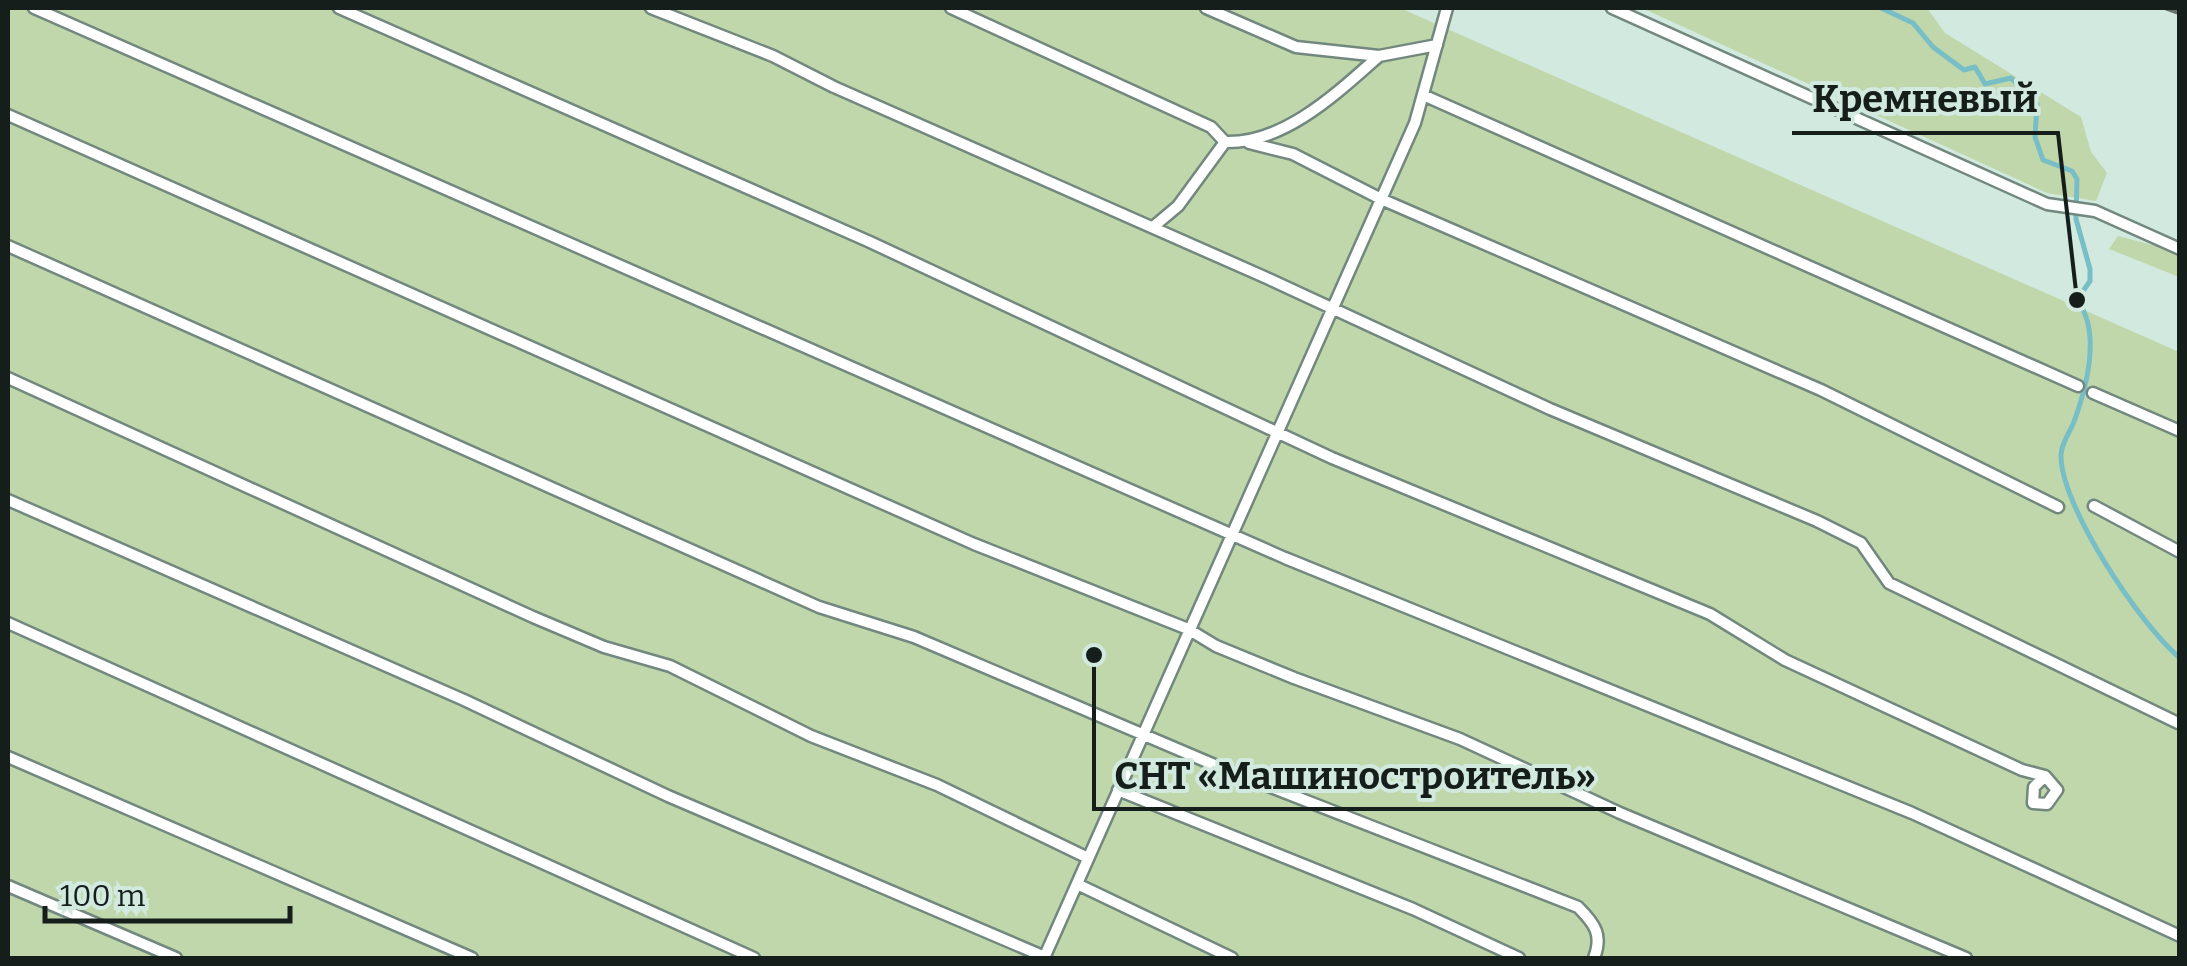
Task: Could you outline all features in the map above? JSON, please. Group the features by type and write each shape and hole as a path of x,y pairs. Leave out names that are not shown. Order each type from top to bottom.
{"lane":[{"path":"34,8 1230,532 1912,813 2180,936"},
{"path":"339,8 870,242 1276,432 1710,614 1785,660 2022,770 2045,776"},
{"path":"651,8 773,56 1550,409 1816,521 1861,543 1888,583 2178,723"},
{"path":"952,8 1211,127 1225,142 1250,143 1293,154 1381,199 1821,390 2058,507"},
{"path":"1206,8 1296,48 1379,56 1437,45"},
{"path":"8,500 464,700 668,796 1044,958 1381,199 1423,95 1447,8"},
{"path":"1612,8 2047,204 2096,211 2180,249"},
{"path":"1250,143 1323,102 1379,56"},
{"path":"1423,95 2078,386"},
{"path":"8,115 974,544 1188,630 1278,672 1460,739 1636,820 1966,958"},
{"path":"1152,226 1178,206 1225,142"},
{"path":"8,246 784,593 914,637 1143,734 1578,907 1595,924 1600,944 1594,958"},
{"path":"8,378 532,617 604,647 670,666 811,736 936,785 1088,858"},
{"path":"2093,393 2180,432"},
{"path":"2094,506 2180,552"},
{"path":"8,623 754,958"},
{"path":"8,757 472,958"},
{"path":"1118,790 1413,910 1519,958"},
{"path":"1077,884 1232,958"},
{"path":"8,886 176,958"}],"green space":[{"path":"8,8 1400,8 2179,352 2179,958 8,958"},
{"path":"1642,8 1927,8 1945,33 2081,117 2091,152 2107,173 2096,201 2047,193"},
{"path":"2118,236 2179,252 2179,277 2109,249"}],"waterway":[{"path":"1881,8 1913,23 1933,47 1964,70 1975,67 1985,84 2011,78 2037,104 2035,137 2043,160 2072,171 2077,179 2076,219 2090,269 2090,281 2077,300 2088,327 2090,358 2080,405 2061,450 2064,477 2105,563 2144,619 2180,658"}],"railway":[{"path":"2166,8 2180,13"}],"place":[{"name":"Кремневый","path":"2077,300"},
{"name":"СНТ «Машиностроитель»","path":"1094,655"}]}
